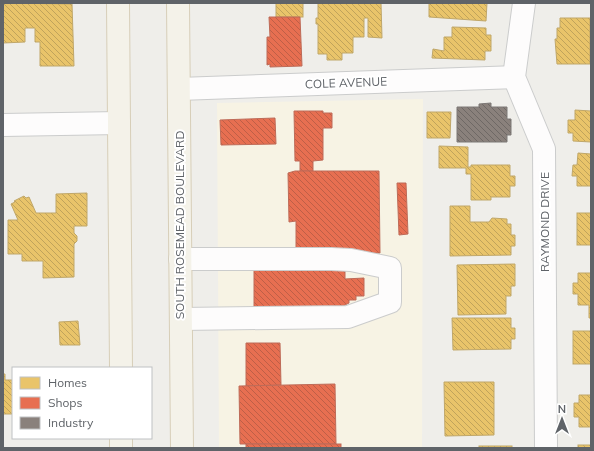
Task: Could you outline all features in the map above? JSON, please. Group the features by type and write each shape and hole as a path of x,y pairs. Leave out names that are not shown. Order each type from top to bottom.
{"main road":[{"path":"118,3 121,367"},
{"name":"SOUTH ROSEMEAD BOULEVARD","path":"178,3 182,448"}],"street":[{"path":"514,77 524,3"},
{"name":"COLE AVENUE","path":"179,89 514,77"},
{"name":"RAYMOND DRIVE","path":"514,77 544,149 546,448"},
{"path":"3,125 120,123"},
{"path":"180,259 351,260 390,268 390,302 348,317 181,319"}],"shaded area":[{"path":"423,99 422,448 219,448 217,103"}],"building: Homes":[{"path":"3,3 72,4 74,66 40,66 40,42 35,42 35,28 25,28 25,42 3,43"},
{"path":"276,3 303,3 303,17 276,17"},
{"path":"318,3 381,3 382,38 368,37 368,18 364,18 364,37 353,37 353,53 342,53 342,60 327,60 327,54 318,54 318,24 316,24 316,18 318,18"},
{"path":"429,3 487,3 486,21 429,17"},
{"path":"560,18 590,18 590,64 557,64 555,39 557,39 557,28 560,28"},
{"path":"452,27 486,28 486,35 491,35 491,51 485,51 485,60 432,58 433,49 444,51 444,37 452,37"},
{"path":"575,110 591,111 591,142 573,141 573,133 568,133 568,120 575,120"},
{"path":"427,112 451,112 450,138 427,138"},
{"path":"439,146 468,147 468,167 471,167 471,165 510,165 510,176 515,176 515,186 510,186 510,197 491,197 491,200 471,200 471,174 466,174 466,168 439,168"},
{"path":"578,153 591,154 591,186 577,186 577,176 572,176 573,165 577,165"},
{"path":"87,193 87,226 74,226 74,233 77,236 77,241 74,244 74,277 43,278 43,261 22,261 22,254 8,254 8,220 18,220 11,204 15,202 14,201 24,196 26,198 29,197 36,213 56,213 56,194"},
{"path":"450,206 470,206 470,222 489,222 492,218 507,219 507,224 511,224 511,235 515,235 515,246 511,246 511,255 450,256"},
{"path":"577,213 591,213 591,245 577,245"},
{"path":"515,264 515,286 511,286 511,296 506,296 506,314 458,315 457,265"},
{"path":"578,273 591,273 591,318 589,318 589,305 578,305 578,294 573,294 573,283 578,283"},
{"path":"452,318 511,318 511,328 515,328 515,339 511,339 511,349 453,350"},
{"path":"78,321 80,345 60,345 59,322"},
{"path":"573,331 591,331 591,364 573,364"},
{"path":"3,374 5,374 5,380 12,380 12,414 3,414"},
{"path":"444,382 494,382 494,435 445,436"},
{"path":"579,395 591,395 591,427 579,427 579,417 574,417 574,403 579,403"},
{"path":"578,445 591,445 591,448 578,448"},
{"path":"479,446 512,446 512,448 479,448"}],"building: Shops":[{"path":"269,17 300,17 302,66 270,67 270,64 267,65 267,37 270,37"},
{"path":"294,111 323,111 323,113 332,113 332,128 323,128 323,160 313,161 313,171 300,171 300,161 295,161"},
{"path":"275,118 276,144 221,145 220,120"},
{"path":"295,171 379,171 380,253 296,254 296,221 289,222 288,173"},
{"path":"397,183 406,183 408,234 399,235"},
{"path":"345,266 345,279 364,278 364,296 356,296 356,300 349,300 349,303 327,314 254,315 254,267"},
{"path":"246,343 280,343 281,385 246,386"},
{"path":"335,384 336,444 240,444 239,386"},
{"path":"246,444 341,444 341,448 246,448"}],"building: Industry":[{"path":"491,103 491,107 507,107 507,119 511,119 511,135 507,135 507,142 457,142 457,107 479,107 479,104"}]}
